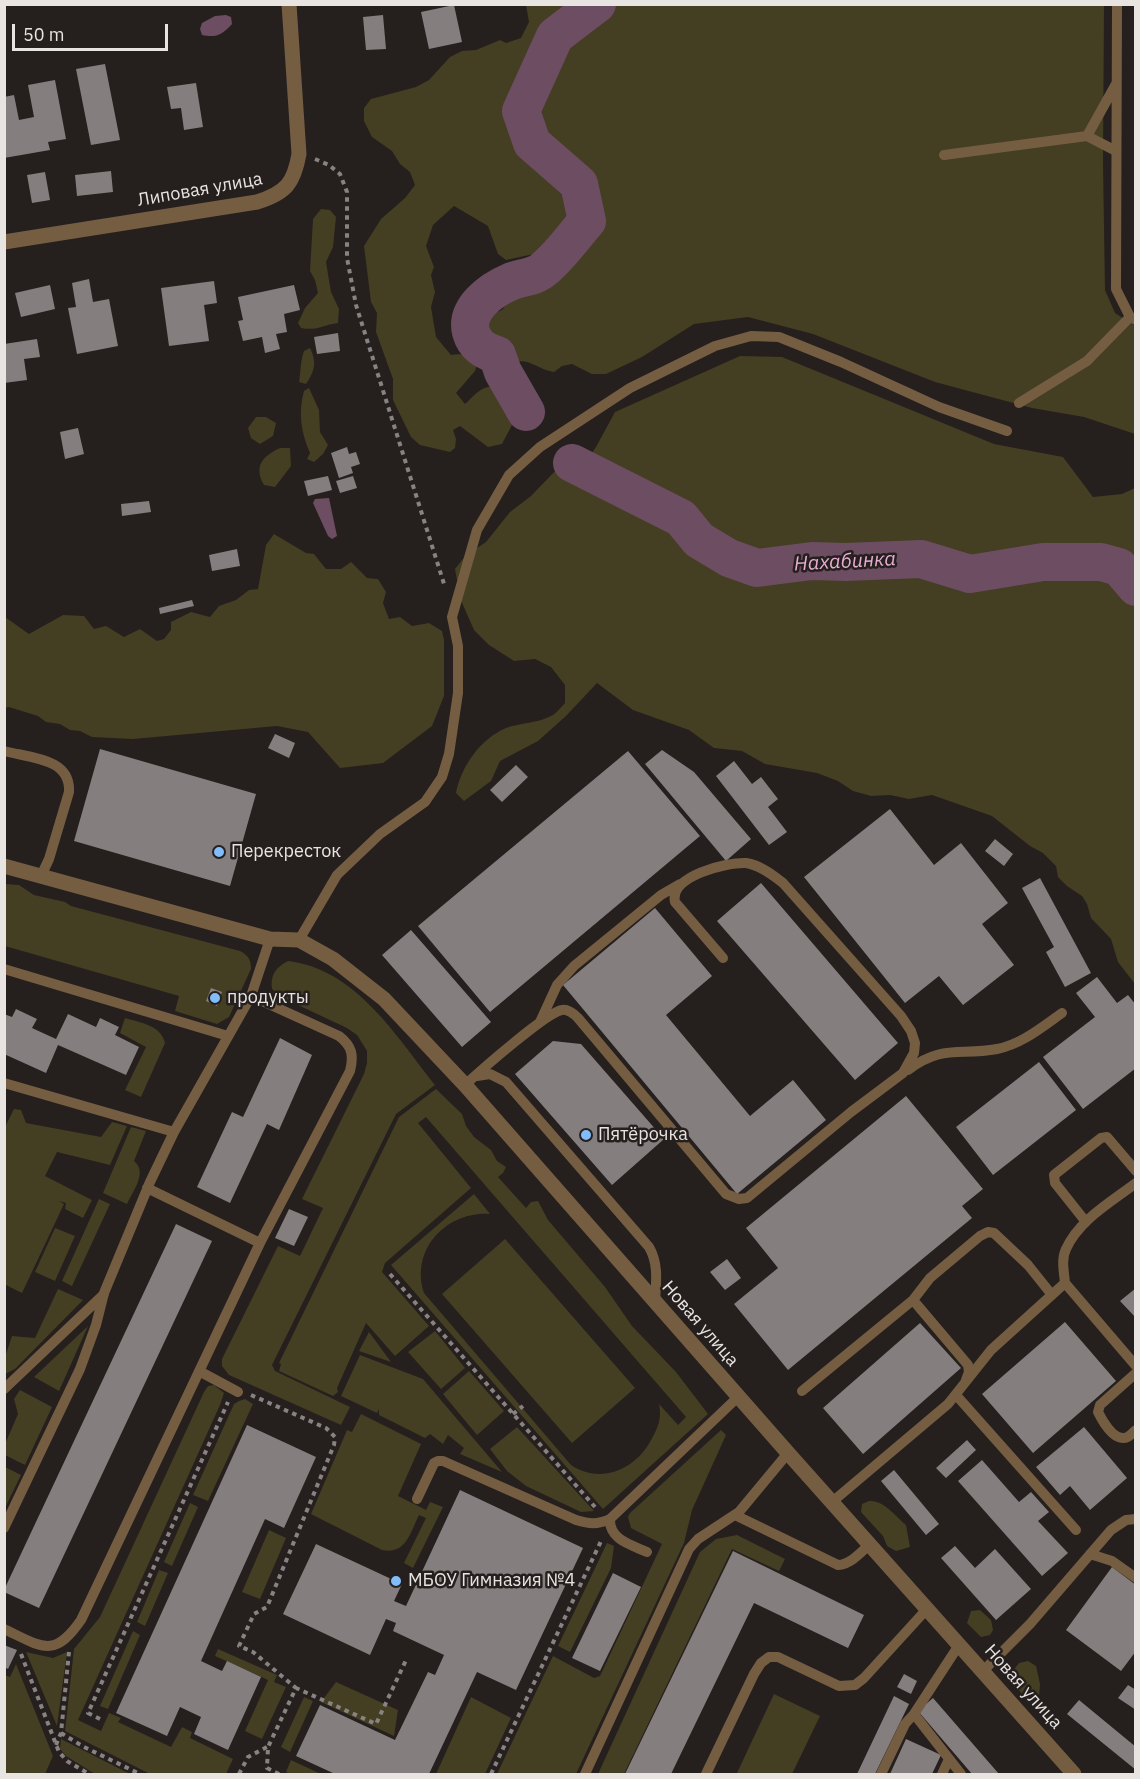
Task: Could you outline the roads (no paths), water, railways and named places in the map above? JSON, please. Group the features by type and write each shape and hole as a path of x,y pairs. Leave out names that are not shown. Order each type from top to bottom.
{"street":[{"name":"Липовая улица","path":"4,242 257,202 280,193 296,172 299,154 289,4"},
{"name":"Новая улица","path":"4,866 270,939 299,940 333,959 384,999 469,1081 655,1302 926,1610 1074,1774"}],"lane":[{"path":"1019,403 1087,361 1133,318 1116,289 1117,4"},
{"path":"1087,136 1116,82"},
{"path":"944,155 1087,136 1116,151"},
{"path":"299,940 336,875 380,834 425,802 442,777 449,754 458,693 458,646 452,617 477,530 508,475 540,447 630,388 715,346 751,336 779,337 841,362 939,407 1007,431"},
{"path":"4,751 57,765 66,775 69,785 50,859 41,876"},
{"path":"540,1023 557,985 574,966 661,895 699,873 736,863 748,863 759,867 783,883 901,1016 911,1031 915,1043 914,1053 903,1073"},
{"path":"680,884 674,897 675,902 723,958"},
{"path":"4,1528 80,1369 96,1325 104,1293 147,1188 174,1132 251,996 270,939"},
{"path":"4,969 228,1036"},
{"path":"9,1631 44,1647 62,1643 72,1634 260,1243 341,1090 353,1060 352,1051 347,1042 339,1036 251,996"},
{"path":"469,1081 540,1023 561,1010 573,1013 726,1194 739,1199 747,1198 851,1112 922,1059 938,1053 989,1050 1018,1043 1062,1013"},
{"path":"469,1081 483,1074 490,1074 506,1082 649,1247 656,1264 655,1302"},
{"path":"4,1083 174,1132"},
{"path":"1086,1222 1055,1183 1054,1175 1101,1138 1107,1137 1136,1171"},
{"path":"1136,1183 1086,1222 1066,1250 1063,1263 1065,1283 1136,1366"},
{"path":"147,1188 260,1243"},
{"path":"802,1391 913,1300 930,1278 980,1236 988,1232 994,1233 1028,1265 1052,1295"},
{"path":"832,1502 880,1463 956,1395 991,1350 1065,1283"},
{"path":"4,1389 104,1293"},
{"path":"913,1300 968,1365 969,1372 965,1383"},
{"path":"199,1371 238,1392"},
{"path":"1136,1373 1100,1405 1098,1412 1114,1435 1121,1439 1136,1430"},
{"path":"956,1395 1076,1530"},
{"path":"417,1499 431,1468 438,1461 443,1461 576,1520 600,1524 610,1519 738,1397"},
{"path":"585,1774 689,1549 698,1539 735,1515 754,1496 788,1453"},
{"path":"735,1515 838,1565 853,1559 870,1544"},
{"path":"610,1519 610,1528 618,1538 647,1552"},
{"path":"983,1671 1030,1624 1119,1523 1136,1519"},
{"path":"1090,1554 1112,1561 1136,1578"},
{"path":"706,1774 754,1674 761,1663 769,1657 778,1657 839,1686 855,1685 926,1610"},
{"path":"881,1774 905,1724 959,1645"},
{"path":"914,1714 961,1774"},
{"path":"942,1774 949,1759"}],"waterway":[{"name":"Нахабинка","path":"526,412 503,372 497,355 478,344 473,337 470,324 481,301 510,282 540,272 556,258 587,221 579,184 532,143 521,111 555,36 597,4"},
{"name":"Нахабинка","path":"572,463 681,518 699,540 729,558 757,568 812,561 921,559 970,574 1043,562 1101,562 1119,567 1136,587"}],"place":[{"name":"Перекресток","path":"219,852"},
{"name":"продукты","path":"215,998"},
{"name":"Пятёрочка","path":"586,1135"},
{"name":"МБОУ Гимназия №4","path":"396,1581"}]}
